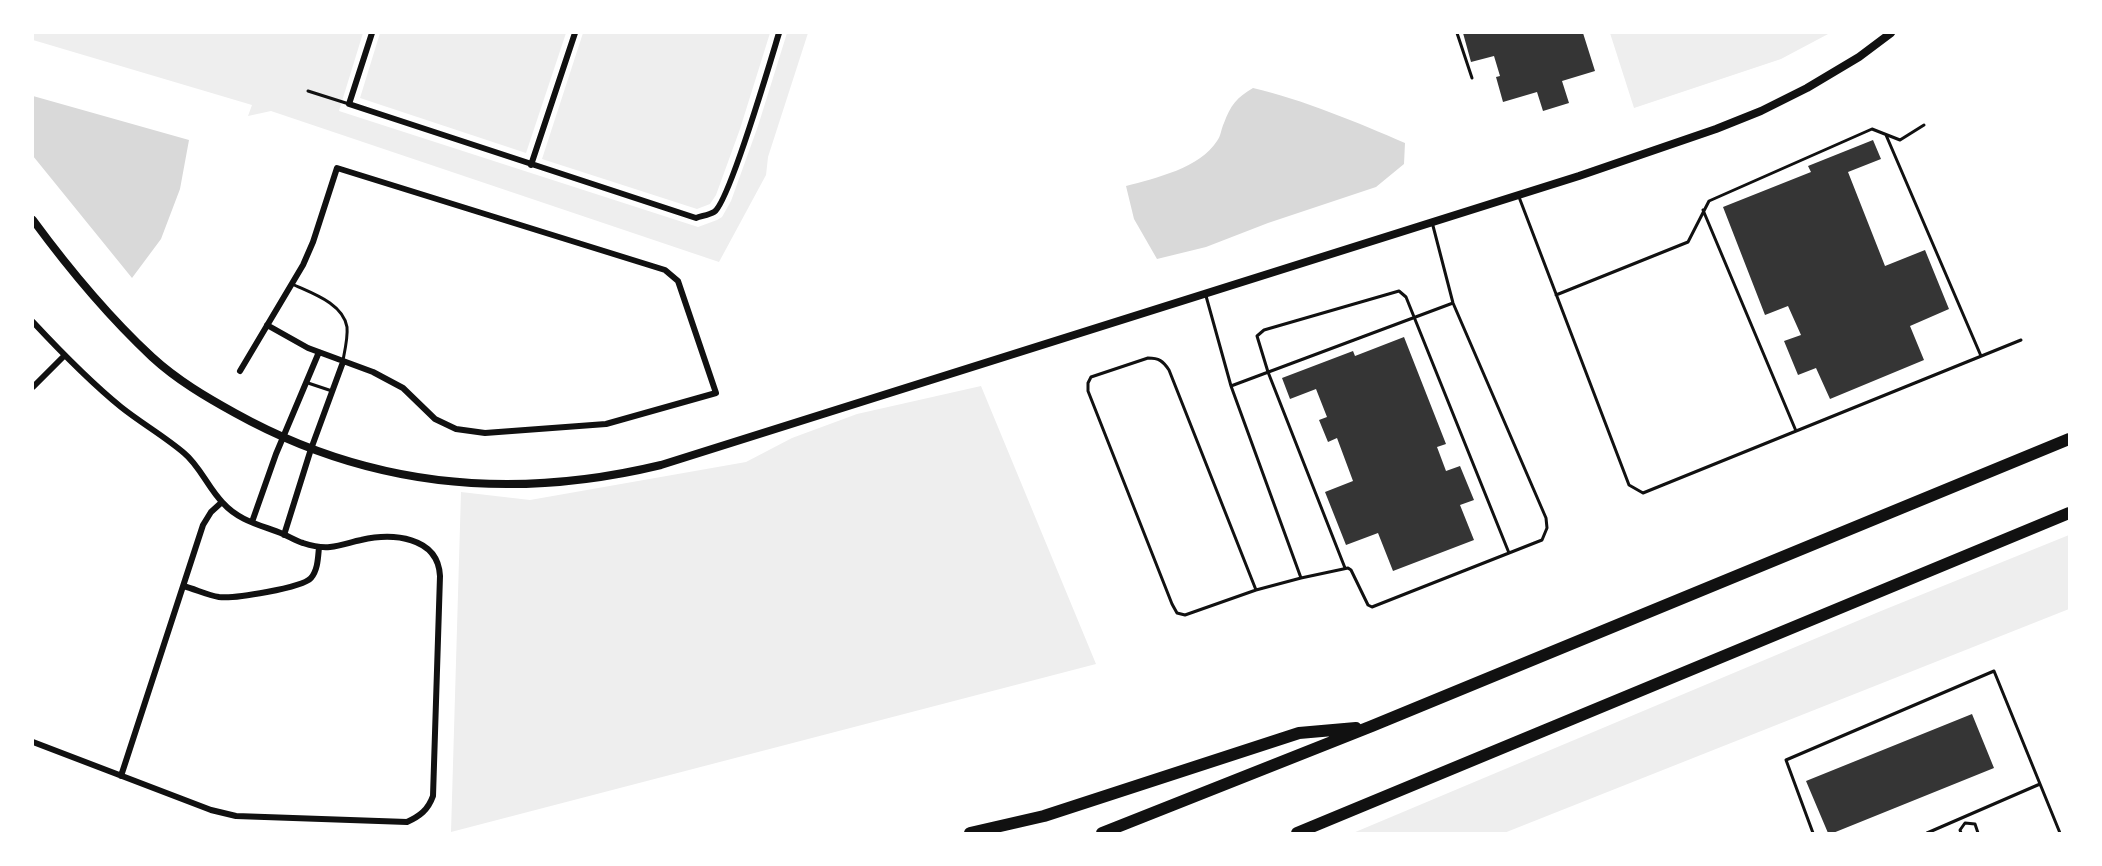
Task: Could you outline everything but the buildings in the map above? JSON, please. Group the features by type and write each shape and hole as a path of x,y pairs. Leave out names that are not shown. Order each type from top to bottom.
{"highway":[{"path":"1102,833 1372,726 2069,439"},
{"path":"1297,833 2069,513"},
{"path":"970,833 1044,816 1299,733 1372,726"},
{"path":"1308,833 1374,801"}],"street":[{"path":"372,33 349,104 696,218 715,212 723,199 748,131 779,33"},
{"path":"531,165 575,33"},
{"path":"33,220 71,272 153,358 199,393 311,450 400,474 446,481 522,485 599,478 661,465 1518,195 1705,133 1761,111 1836,72 1891,33"},
{"path":"240,371 292,284 313,242 337,168 665,270 678,281 716,393 606,424 485,434 456,429 435,419 403,388 373,372 319,352 267,326"},
{"path":"33,322 64,357 122,408 185,453 222,502 235,514 304,544 319,547 332,547 363,539 406,539 422,543 436,557 440,576 434,789 425,811 407,822 247,818 211,810 33,742"},
{"path":"252,522 283,437 319,352"},
{"path":"33,387 64,357"},
{"path":"284,535 311,450 343,362"},
{"path":"121,776 203,525 211,512 222,502"},
{"path":"183,586 218,597 231,598 300,585 312,577 316,568 319,547"}],"lane":[{"path":"1457,33 1472,78"},
{"path":"308,91 349,104"},
{"path":"1556,296 1688,242 1709,201 1872,129 1900,140 1924,125"},
{"path":"1885,133 1981,356"},
{"path":"1518,195 1629,485 1643,493 2021,340"},
{"path":"1703,210 1796,431"},
{"path":"1256,590 1163,361 1148,358 1091,377 1088,383 1088,391 1172,604 1178,613 1185,615 1256,590 1345,568 1351,570 1368,605 1372,607 1542,540 1547,528 1546,518 1453,303 1432,222"},
{"path":"292,284 334,306 344,318 347,329 343,362"},
{"path":"1345,568 1257,341 1260,332 1264,330 1400,291 1405,294 1509,553"},
{"path":"1206,294 1231,386 1300,578"},
{"path":"1231,386 1453,303"},
{"path":"306,382 332,391"},
{"path":"1813,833 1786,760 1994,671 2060,833"},
{"path":"1927,833 2040,784"},
{"path":"1963,818 1965,823"},
{"path":"1961,833 1960,830 1965,823"},
{"path":"1965,823 1975,824 1978,833"}],"shaded area":[{"path":"33,33 363,33 339,111 698,227 722,217 731,201 758,126 787,33 808,33 768,157 766,175 719,262 271,111 248,116 252,105 33,40"},
{"path":"380,33 566,33 526,153 360,98"},
{"path":"583,33 770,33 740,129 716,195 710,204 697,209 542,159"},
{"path":"1610,33 1830,33 1781,59 1634,108"},
{"path":"1253,88 1310,105 1405,143 1404,164 1376,187 1268,223 1206,247 1157,259 1134,219 1126,186 1176,171 1200,158 1218,139 1226,117 1235,102"},
{"path":"33,96 189,140 180,189 161,239 132,278 33,156"},
{"path":"981,386 1096,664 451,832 461,492 530,500 746,462 792,438 857,414"},
{"path":"2069,535 2069,609 1504,833 1353,833 1881,611"}]}
